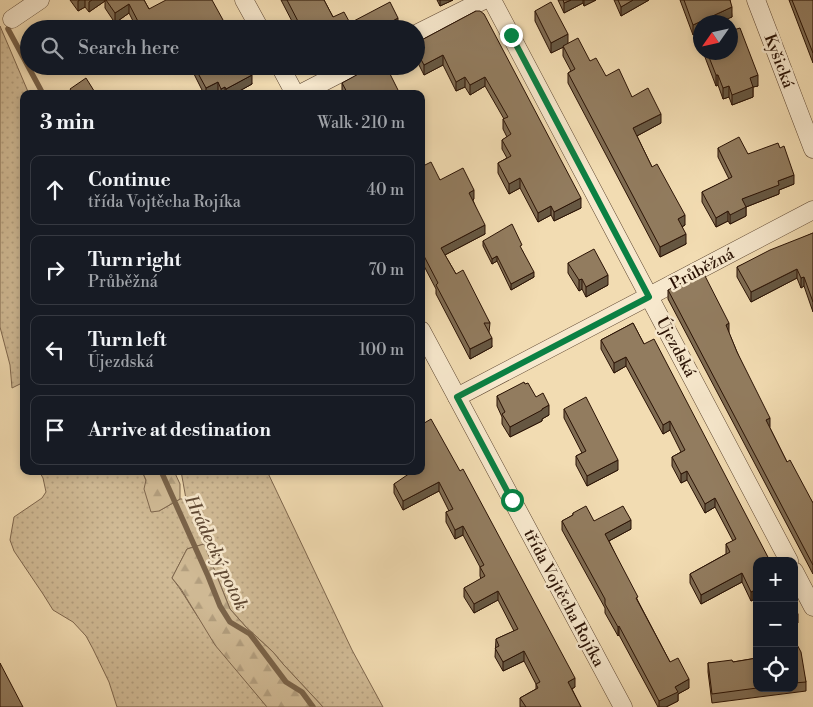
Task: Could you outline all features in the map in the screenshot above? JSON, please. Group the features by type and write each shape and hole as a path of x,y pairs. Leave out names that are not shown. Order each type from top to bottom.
{"street":[{"path":"12,19 40,0"},
{"path":"244,0 255,20"},
{"path":"425,30 484,0"},
{"name":"Újezdská","path":"492,0 787,557"},
{"name":"Kyšická","path":"756,0 813,150"},
{"path":"285,75 293,90"},
{"path":"308,90 337,75"},
{"name":"Průběžná","path":"457,397 813,210"},
{"name":"třída Vojtěcha Rojíka","path":"425,337 622,707"},
{"path":"798,579 813,607"}],"green space":[{"path":"0,26 27,90 20,90 20,384 12,388 10,365 0,327"},
{"path":"41,475 144,475 159,511 180,499 186,499 182,475 269,475 352,650 383,707 323,707 273,652 230,609 204,544 187,549 172,578 213,638 267,707 117,707 109,682 86,636 73,622 53,610 14,551 10,540 14,517 42,498 46,492"},
{"path":"144,475 176,475 180,484 180,499 159,511 151,512 144,489 146,480"},
{"path":"204,544 230,609 273,652 323,707 267,707 215,645 181,589 172,578 187,549"}],"building":[{"path":"106,0 144,0 149,9 166,0 212,0 223,20 137,20 129,4 115,13"},
{"path":"287,0 324,0 333,17 344,12 348,20 297,20"},
{"path":"618,0 633,0 621,7"},
{"path":"684,0 730,0 732,7 715,15 693,15 693,25"},
{"path":"792,0 813,0 813,53"},
{"path":"390,2 398,18 394,20 356,20"},
{"path":"551,2 568,34 551,43 535,11"},
{"path":"476,11 484,14 581,198 554,212 551,206 538,213 520,178 509,184 498,163 511,156 502,140 511,134 503,119 508,117 485,77 470,85 465,77 456,82 443,55 425,64 425,38"},
{"path":"740,28 758,75 750,78 753,87 732,95 729,86 723,88 710,60 738,60 738,29"},
{"path":"578,38 590,61 596,58 606,76 619,69 632,97 648,88 661,114 633,128 652,167 657,164 685,215 678,219 686,234 660,247 568,73 575,69 563,46"},
{"path":"199,75 252,75 226,89 225,87 221,89 218,82 206,88"},
{"path":"357,75 390,75 398,90 346,90 342,83"},
{"path":"86,78 94,90 71,90"},
{"path":"739,137 748,154 778,143 780,148 784,146 794,175 778,181 779,185 742,199 746,207 730,215 728,211 716,218 702,192 732,177 718,148"},
{"path":"431,162 440,180 463,168 474,190 469,193 485,225 441,248 456,274 463,270 490,323 484,323 492,338 470,349 436,285 438,283 425,258 425,165"},
{"path":"512,224 522,245 520,246 534,272 511,284 497,256 492,259 483,241"},
{"path":"813,233 813,302 804,277 801,278 797,269 751,292 737,267 770,250"},
{"path":"594,249 608,275 586,287 582,279 579,280 568,263"},
{"path":"703,272 729,323 726,325 737,352 770,418 766,420 787,462 790,460 813,503 813,565 668,290"},
{"path":"633,323 644,344 654,339 768,557 753,557 753,591 751,592 742,573 701,595 690,574 730,552 726,544 736,539 715,498 705,504 687,471 681,474 672,457 685,450 670,421 663,425 626,357 614,363 601,340"},
{"path":"524,382 525,384 528,383 536,397 543,393 549,405 510,427 502,414 505,412 497,396"},
{"path":"586,397 618,460 587,476 576,456 586,451 564,409"},
{"path":"431,419 460,471 463,469 575,678 568,682 581,707 526,707 520,698 538,688 536,684 540,682 524,651 503,662 495,648 499,646 496,639 518,629 498,591 474,604 464,588 485,576 480,567 484,565 463,526 455,530 446,512 453,509 439,482 403,501 394,484 407,475 425,475 425,423"},
{"path":"586,506 594,521 623,506 631,520 605,534 670,662 678,658 689,679 675,687 678,692 659,701 619,626 605,604 605,599 562,521"},
{"path":"798,646 801,652 806,682 798,683"},
{"path":"753,659 753,689 712,694 708,663 732,660 733,662"},
{"path":"0,663 23,707 0,707"}],"waterway":[{"name":"Hrádecký potok","path":"8,29 20,51"},
{"name":"Hrádecký potok","path":"33,75 41,90"},
{"name":"Hrádecký potok","path":"163,475 220,606 230,622 250,634 286,682 302,692 313,707"}],"route":[{"path":"511,35 649,297 457,397 512,500"}]}
